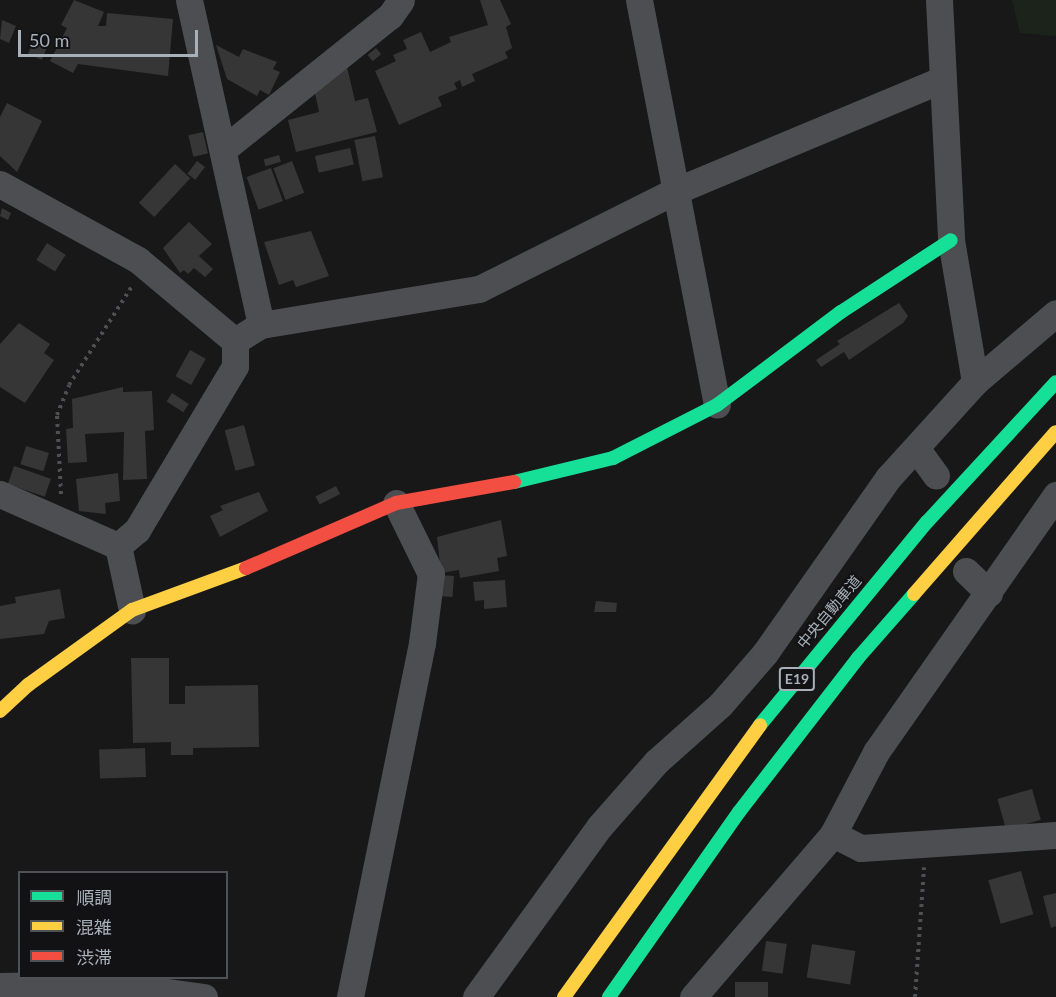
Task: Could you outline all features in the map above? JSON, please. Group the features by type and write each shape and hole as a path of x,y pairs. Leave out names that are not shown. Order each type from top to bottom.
{"main road":[{"path":"0,711 28,685 132,610 257,564 396,503 538,478 613,458 717,405 841,312 951,240"},
{"name":"中央自動車道","path":"564,997 705,795 828,638 927,522 1056,382"},
{"name":"E19","path":"609,997 739,812 858,658 1056,432"}],"street":[{"path":"189,0 225,148 261,325"},
{"path":"225,148 390,16 400,0"},
{"path":"639,0 673,192 717,405"},
{"path":"939,0 941,80 951,240 975,382"},
{"path":"235,341 261,325 479,289 673,192 941,80"},
{"path":"0,184 148,269 235,341"},
{"path":"476,997 600,826 656,762 720,705 765,653 888,478 975,382 1056,313"},
{"path":"118,546 137,530 235,366 235,341"},
{"path":"916,448 936,476"},
{"path":"0,494 64,519 118,546"},
{"path":"693,997 833,834 876,752 1056,495"},
{"path":"350,997 422,643 431,574 396,503"},
{"path":"118,546 132,610"},
{"path":"966,571 989,593"},
{"path":"833,834 861,848 1056,835"},
{"path":"0,986 110,984 204,997"}],"path":[{"path":"64,519 57,415 120,299 148,269"},
{"path":"915,997 925,843"}],"shaded area":[{"path":"1012,0 1056,0 1056,36 1020,33"}],"building":[{"path":"74,0 104,12 98,26 106,26 107,13 173,19 168,76 78,64 73,73 50,61 67,28 61,25"},
{"path":"480,0 500,0 511,24 506,27 512,48 505,52 508,58 472,74 475,81 462,87 460,80 454,83 457,89 438,97 442,106 399,125 375,71 396,61 393,55 407,49 403,40 421,32 430,52 451,42 449,37 488,25"},
{"path":"2,20 16,26 9,43 0,39"},
{"path":"33,42 47,48 42,60 28,54"},
{"path":"216,45 239,57 243,49 277,62 273,69 280,72 269,95 260,90 257,96 227,79"},
{"path":"376,48 381,54 373,61 368,55"},
{"path":"347,67 355,101 368,98 377,132 296,152 288,120 319,112 315,93"},
{"path":"7,103 42,121 17,172 0,156 0,117"},
{"path":"203,132 208,153 193,157 188,135"},
{"path":"375,136 383,177 362,181 354,140"},
{"path":"350,148 354,165 319,173 315,156"},
{"path":"279,155 281,162 266,166 264,159"},
{"path":"197,161 205,167 195,180 187,174"},
{"path":"292,161 304,193 286,200 273,168"},
{"path":"175,164 190,178 154,217 139,203"},
{"path":"271,168 283,201 259,210 247,177"},
{"path":"2,208 11,213 8,220 0,216"},
{"path":"189,222 212,244 199,256 213,269 205,277 194,268 188,274 184,270 180,273 163,248"},
{"path":"311,231 329,276 296,287 293,280 279,285 264,242"},
{"path":"47,243 66,255 55,272 36,260"},
{"path":"899,303 908,316 903,323 849,360 844,352 821,367 816,360 840,344 837,341"},
{"path":"19,323 50,344 44,353 54,360 25,403 0,387 0,344"},
{"path":"190,350 206,359 191,385 175,376"},
{"path":"123,387 123,392 152,391 154,430 145,431 147,479 123,480 124,432 85,434 87,462 68,463 66,429 73,428 72,399"},
{"path":"172,393 189,404 183,412 167,401"},
{"path":"244,425 255,466 236,471 225,430"},
{"path":"26,446 49,453 43,471 20,464"},
{"path":"14,466 51,479 45,497 8,484"},
{"path":"118,473 120,501 105,503 106,514 79,511 76,479"},
{"path":"336,486 340,494 320,504 316,496"},
{"path":"259,492 268,511 220,537 210,516 223,510 220,506"},
{"path":"501,520 507,556 497,558 499,571 460,578 459,570 441,573 437,537"},
{"path":"439,575 454,576 452,597 438,596"},
{"path":"505,580 507,607 484,609 484,600 475,601 473,582"},
{"path":"60,589 65,618 49,621 44,634 0,639 0,606 16,603 15,597"},
{"path":"596,601 617,603 616,612 594,612"},
{"path":"131,658 169,658 169,704 185,704 185,686 258,685 259,747 193,748 193,755 171,755 171,742 133,743"},
{"path":"145,748 146,777 100,779 99,750"},
{"path":"1032,789 1041,820 1006,830 997,799"},
{"path":"1021,871 1033,914 1001,924 988,880"},
{"path":"1056,893 1056,926 1051,928 1043,896"},
{"path":"766,941 787,944 783,974 762,971"},
{"path":"812,944 855,951 850,984 807,978"},
{"path":"735,982 768,982 768,997 735,997"}],"traffic: fast":[{"path":"514,482 613,458 717,405 841,312 951,240"},
{"path":"760,725 927,522 1056,382"},
{"path":"609,997 739,812 858,658 914,594"}],"traffic: slow":[{"path":"914,594 1056,432"},
{"path":"0,711 28,685 132,610 246,568"},
{"path":"564,997 760,725"}],"traffic: jam":[{"path":"246,568 396,503 514,482"}]}
